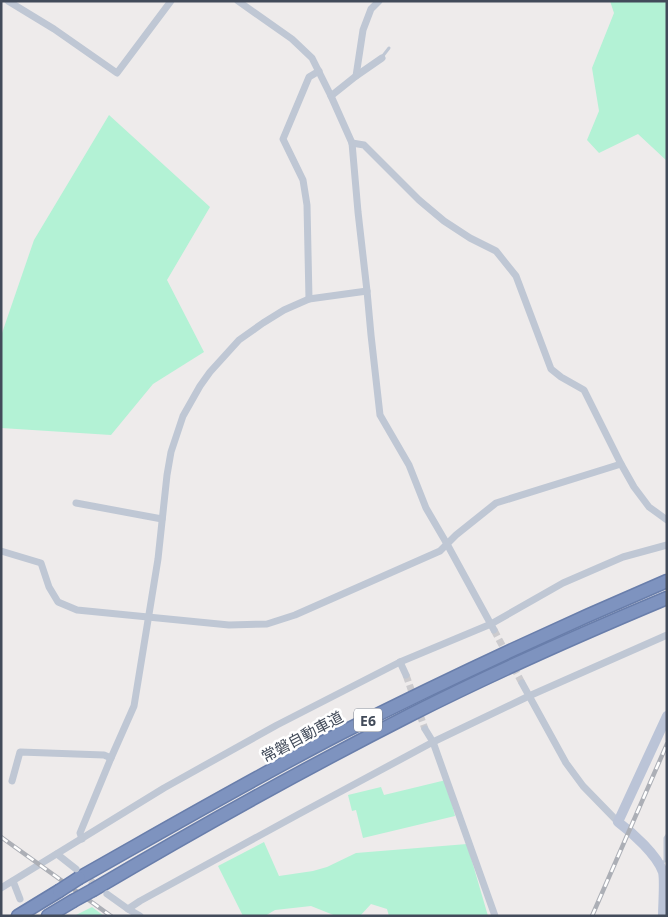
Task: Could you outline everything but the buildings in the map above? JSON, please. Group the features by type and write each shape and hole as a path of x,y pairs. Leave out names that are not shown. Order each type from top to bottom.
{"highway":[{"name":"常磐自動車道","path":"18,916 60,891 77,873 340,734 499,655 667,581"},
{"name":"E6","path":"48,916 173,842 413,714 515,665 667,598"}],"street":[{"path":"8,1 54,29 117,73 171,1"},
{"path":"238,1 292,39 312,58 352,143 370,335 380,415 409,465 426,508 492,627"},
{"path":"356,76 363,30 371,9 379,1"},
{"path":"331,96 382,58"},
{"path":"309,299 307,205 303,180 283,139 309,78 319,71"},
{"path":"352,143 364,146 419,200 444,220 470,238 496,251 516,276 551,369 584,390 634,487 649,507 667,520"},
{"path":"82,839 80,833 134,706 158,559 171,452 183,416 210,372 239,340 284,310 309,299 367,291"},
{"path":"1,551 41,563 49,587 58,602 77,610 230,626 267,624 295,615 440,551 456,535 496,503 621,464"},
{"path":"76,502 162,519"},
{"path":"1,888 164,788 276,725 400,662 492,627 563,583 623,557 667,545"},
{"path":"128,909 432,742 529,696 667,635"},
{"path":"400,662 406,675"},
{"path":"522,683 566,763 583,786 618,822 643,844 663,870 663,916"},
{"path":"618,822 667,716"},
{"path":"425,729 432,742 495,916"},
{"path":"12,781 20,752 104,755 111,758"},
{"path":"57,854 77,873"},
{"path":"13,881 20,899"},
{"path":"107,894 140,916"}],"lane":[{"path":"382,58 389,48"},
{"path":"663,870 665,838 667,835"}],"green space":[{"path":"610,1 667,1 667,161 638,134 599,153 587,140 599,111 592,68 614,13"},
{"path":"109,115 210,207 167,280 204,352 153,384 111,435 1,428 1,336 34,240"},
{"path":"446,780 455,816 363,838 356,810 352,811 348,795 381,787 384,795"},
{"path":"264,842 279,876 327,867 356,853 467,844 488,916 389,916 387,909 371,904 360,916 336,916 311,906 275,910 265,916 243,916 218,866"},
{"path":"92,907 104,916 74,916"}],"tunnel":[{"path":"494,630 522,683"},
{"path":"406,675 425,729"},
{"path":"82,874 101,889"}],"railway":[{"path":"592,916 667,744"},
{"path":"1,837 111,916"}]}
